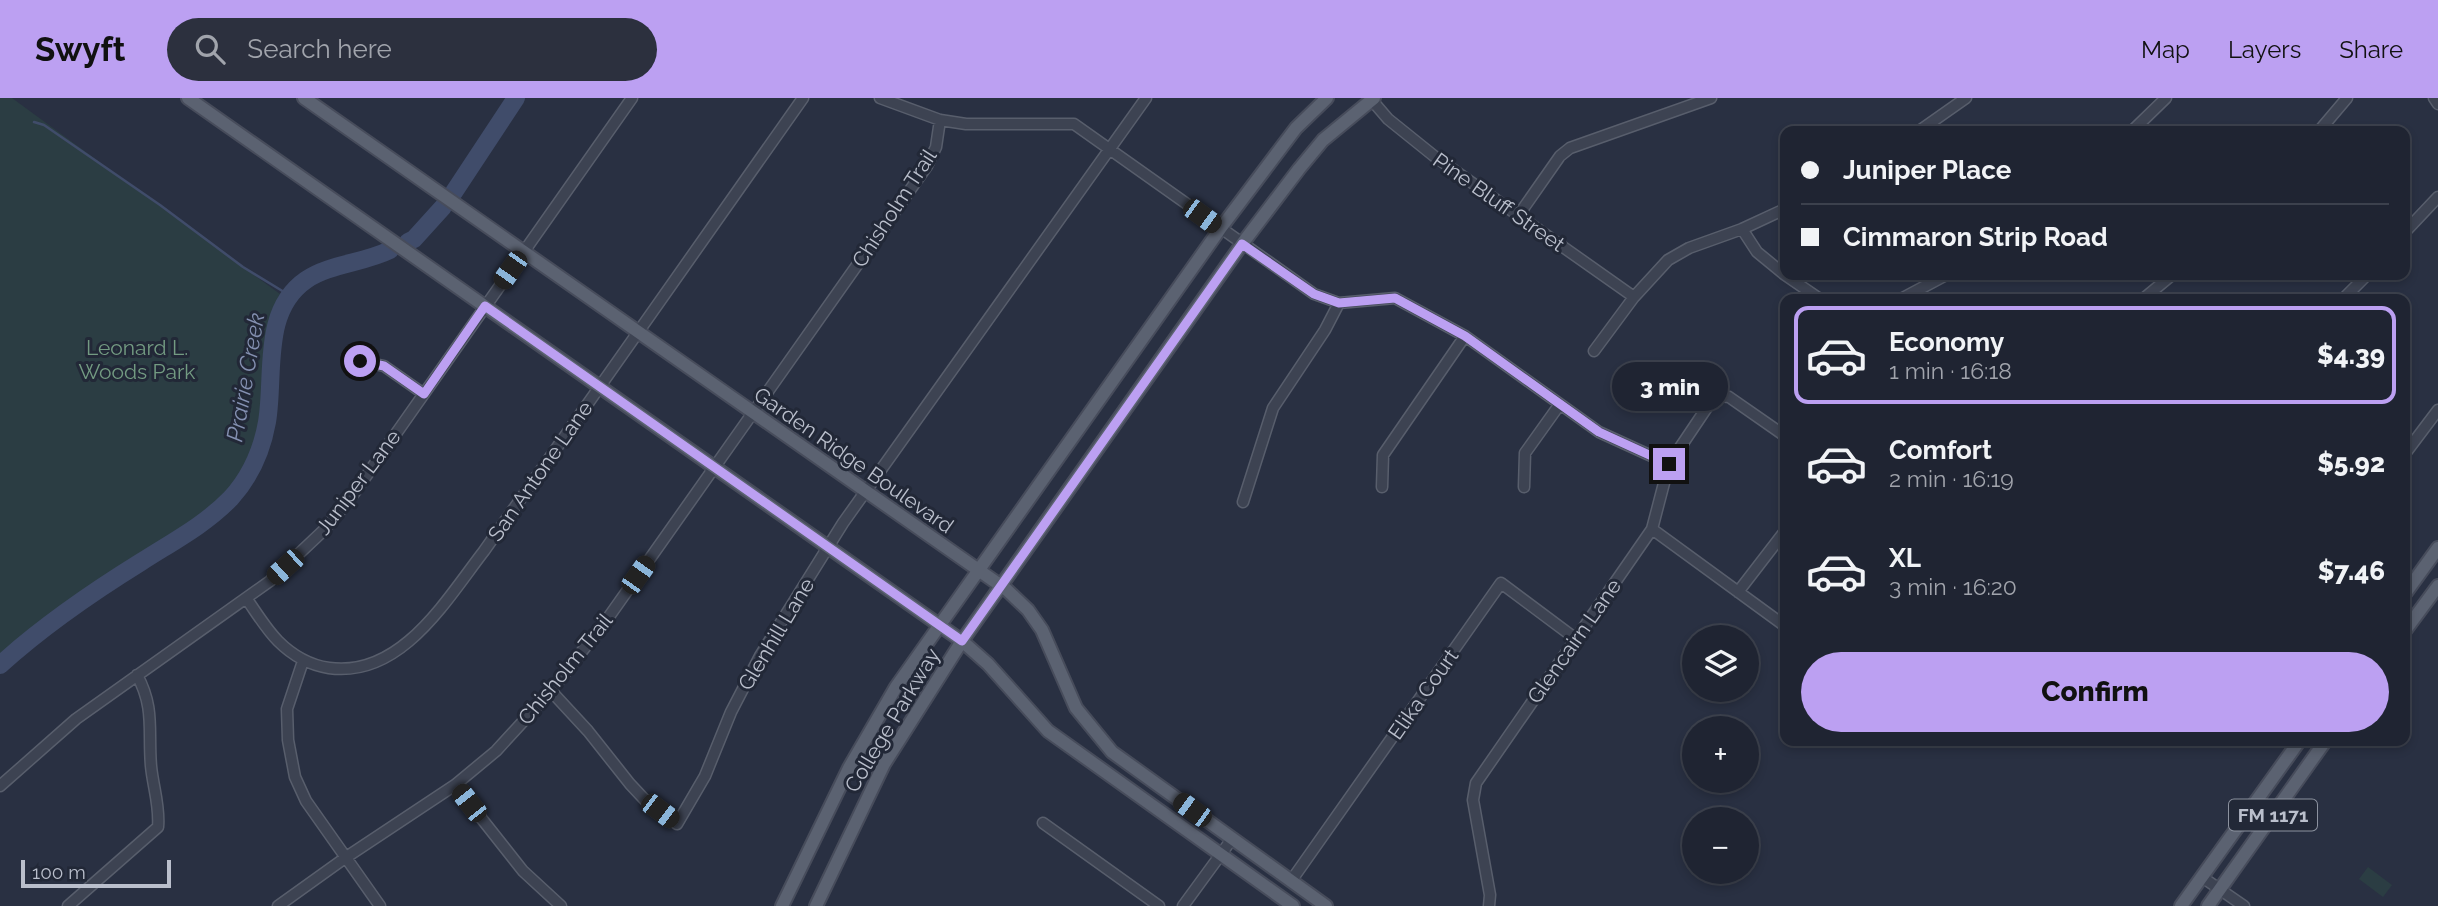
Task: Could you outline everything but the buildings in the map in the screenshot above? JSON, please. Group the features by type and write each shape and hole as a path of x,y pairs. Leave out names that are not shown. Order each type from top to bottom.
{"main road":[{"path":"188,98 962,641 988,664 1048,731 1293,906"},
{"name":"Garden Ridge Boulevard","path":"304,98 1018,599 1042,630 1076,708 1112,752 1325,906"},
{"name":"College Parkway","path":"782,906 869,732 896,687 1220,229 1296,128 1327,98"},
{"name":"College Parkway","path":"817,906 884,764 962,641 1242,244 1323,140 1372,99"},
{"path":"2410,589 2433,564 2438,548"},
{"path":"2410,624 2438,586"},
{"name":"FM 1171","path":"2181,906 2296,746"},
{"name":"FM 1171","path":"2208,906 2322,746"}],"street":[{"name":"Juniper Lane","path":"0,786 76,719 270,581 324,530 350,499 632,98"},
{"name":"San Antone Lane","path":"246,598 278,641 303,661 340,669 361,667 381,661 400,649 444,603 803,98"},
{"path":"880,98 940,120 995,126 1074,124 1314,294 1339,303 1395,298 1465,336 1599,432 1669,464"},
{"name":"Glenhill Lane","path":"551,691 588,731 637,792 677,824 705,776 732,712 760,656 828,547 865,491 1146,98"},
{"path":"1518,216 1560,156 1570,148 1710,98"},
{"path":"1926,126 1966,98"},
{"path":"2137,126 2166,98"},
{"path":"2323,126 2347,98"},
{"path":"2434,98 2438,104"},
{"name":"Pine Bluff Street","path":"1372,99 1401,131 1634,297"},
{"name":"Chisholm Trail","path":"278,906 455,785 495,751 551,691 608,618 927,166 936,147 940,120"},
{"path":"2410,227 2438,197"},
{"path":"1594,351 1634,297 1668,260 1689,248 1742,229 1780,211"},
{"path":"1742,229 1757,252 1780,271"},
{"path":"1792,280 1813,294"},
{"path":"1910,294 1937,280"},
{"path":"2149,294 2166,280"},
{"path":"2348,294 2362,280"},
{"path":"1243,502 1273,408 1325,330 1339,303"},
{"path":"1382,487 1383,455 1465,336"},
{"path":"360,361 384,366 424,394"},
{"name":"Glencairn Lane","path":"1489,906 1490,895 1473,800 1476,783 1652,530 1669,464 1710,403 1720,396 1729,397 1780,433"},
{"path":"1524,487 1525,453 1560,404"},
{"path":"2410,447 2438,410"},
{"path":"1652,530 1780,622"},
{"path":"1738,592 1780,537"},
{"name":"Elika Court","path":"1291,881 1501,583 1576,639"},
{"path":"303,661 287,709 288,740 295,777 306,801 380,906"},
{"path":"68,906 158,827 159,813 151,768 150,709 147,693 138,674"},
{"path":"455,785 523,871 561,906"},
{"path":"1044,823 1159,906"},
{"path":"1183,906 1232,839"},
{"path":"2202,877 2244,906"}],"green space":[{"name":"Leonard L. Woods Park","path":"0,98 12,98 291,302 275,341 272,425 249,483 216,521 89,602 0,674"},
{"path":"2368,867 2392,885 2383,897 2359,879"}],"waterway":[{"name":"Prairie Creek","path":"454,192 516,98"},
{"path":"34,122 44,125 160,205 243,267 289,295"},
{"name":"Prairie Creek","path":"408,242 414,239 443,207"},
{"name":"Prairie Creek","path":"0,665 68,610 199,525 231,498 249,472 262,443 267,422 276,326 292,293 315,275 390,250"}],"route":[{"path":"360,361 384,366 424,394 485,306 962,641 1242,244 1292,281 1314,294 1339,303 1395,298 1465,336 1599,432 1669,464"}]}
